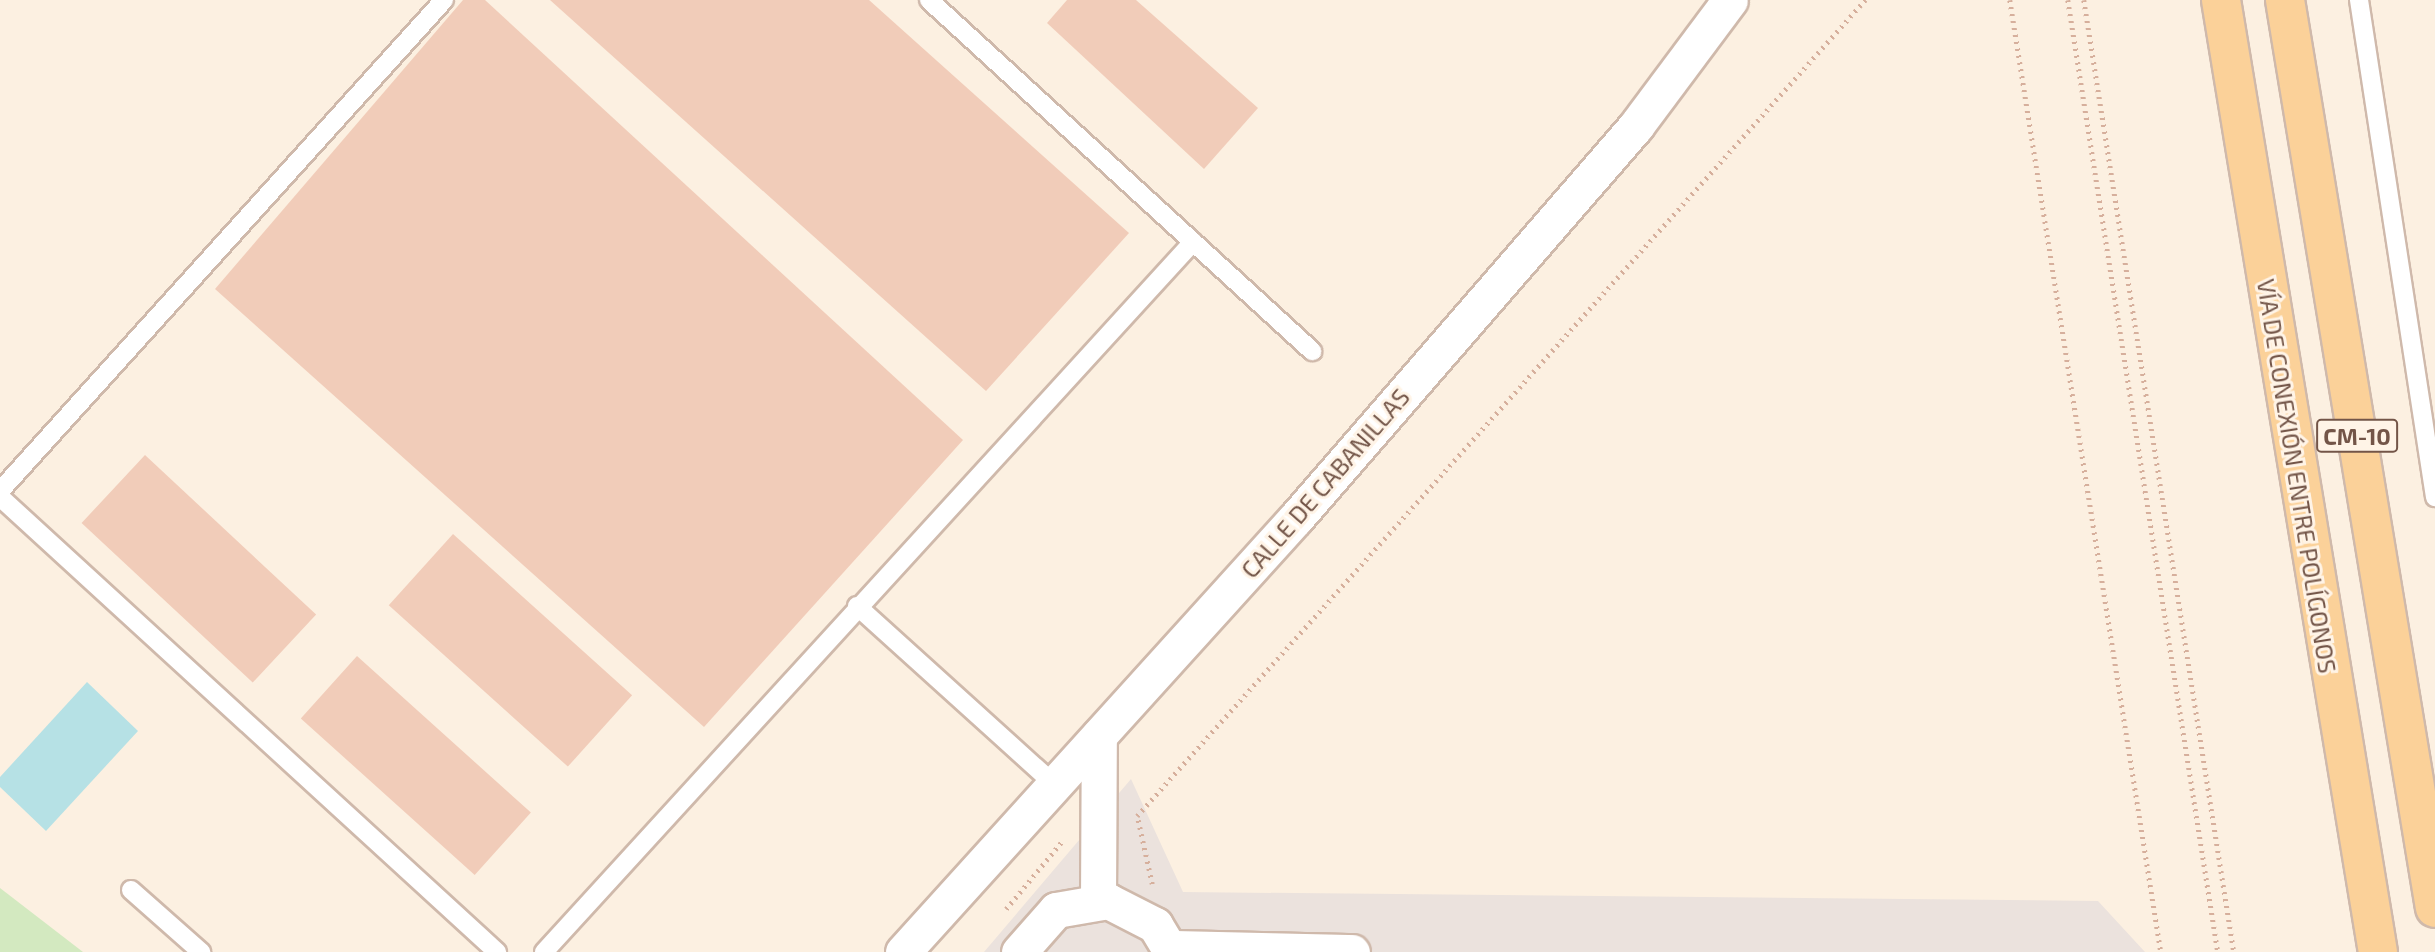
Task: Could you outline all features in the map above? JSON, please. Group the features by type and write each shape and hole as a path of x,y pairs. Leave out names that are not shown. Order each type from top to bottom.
{"main road":[{"name":"VÍA DE CONEXIÓN ENTRE POLÍGONOS","path":"2221,0 2378,952"},
{"name":"CM-10","path":"2285,0 2435,908"}],"street":[{"name":"CALLE DE CABANILLAS","path":"903,952 1099,736 1636,126 1730,0"},
{"path":"1098,901 1099,736"},
{"path":"1019,952 1035,927 1056,910 1098,901 1133,909 1170,950 1352,952"}],"lane":[{"path":"0,491 444,0"},
{"path":"929,0 1312,351"},
{"path":"2359,0 2435,497"},
{"path":"544,952 857,606 1194,242"},
{"path":"0,497 497,952"},
{"path":"857,606 1055,785"},
{"path":"131,890 201,952"}],"path":[{"path":"1154,890 1137,816 1865,0"},
{"path":"2010,0 2161,952"},
{"path":"2068,0 2218,952"},
{"path":"2084,0 2234,952"},
{"path":"1002,914 1100,798"}],"shaded area":[{"path":"1131,779 1183,892 2098,901 2145,952 984,952"}],"green space":[{"path":"0,888 83,952 0,952"}],"water":[{"path":"87,682 138,731 46,831 0,787 0,777"}],"building":[{"path":"463,0 485,0 963,440 704,727 215,289"},
{"path":"550,0 869,0 1129,233 986,391"},
{"path":"1067,0 1136,0 1258,108 1204,169 1047,23"},
{"path":"145,455 316,615 253,683 82,523"},
{"path":"453,534 632,695 568,767 389,605"},
{"path":"357,656 531,813 475,875 301,718"}]}
